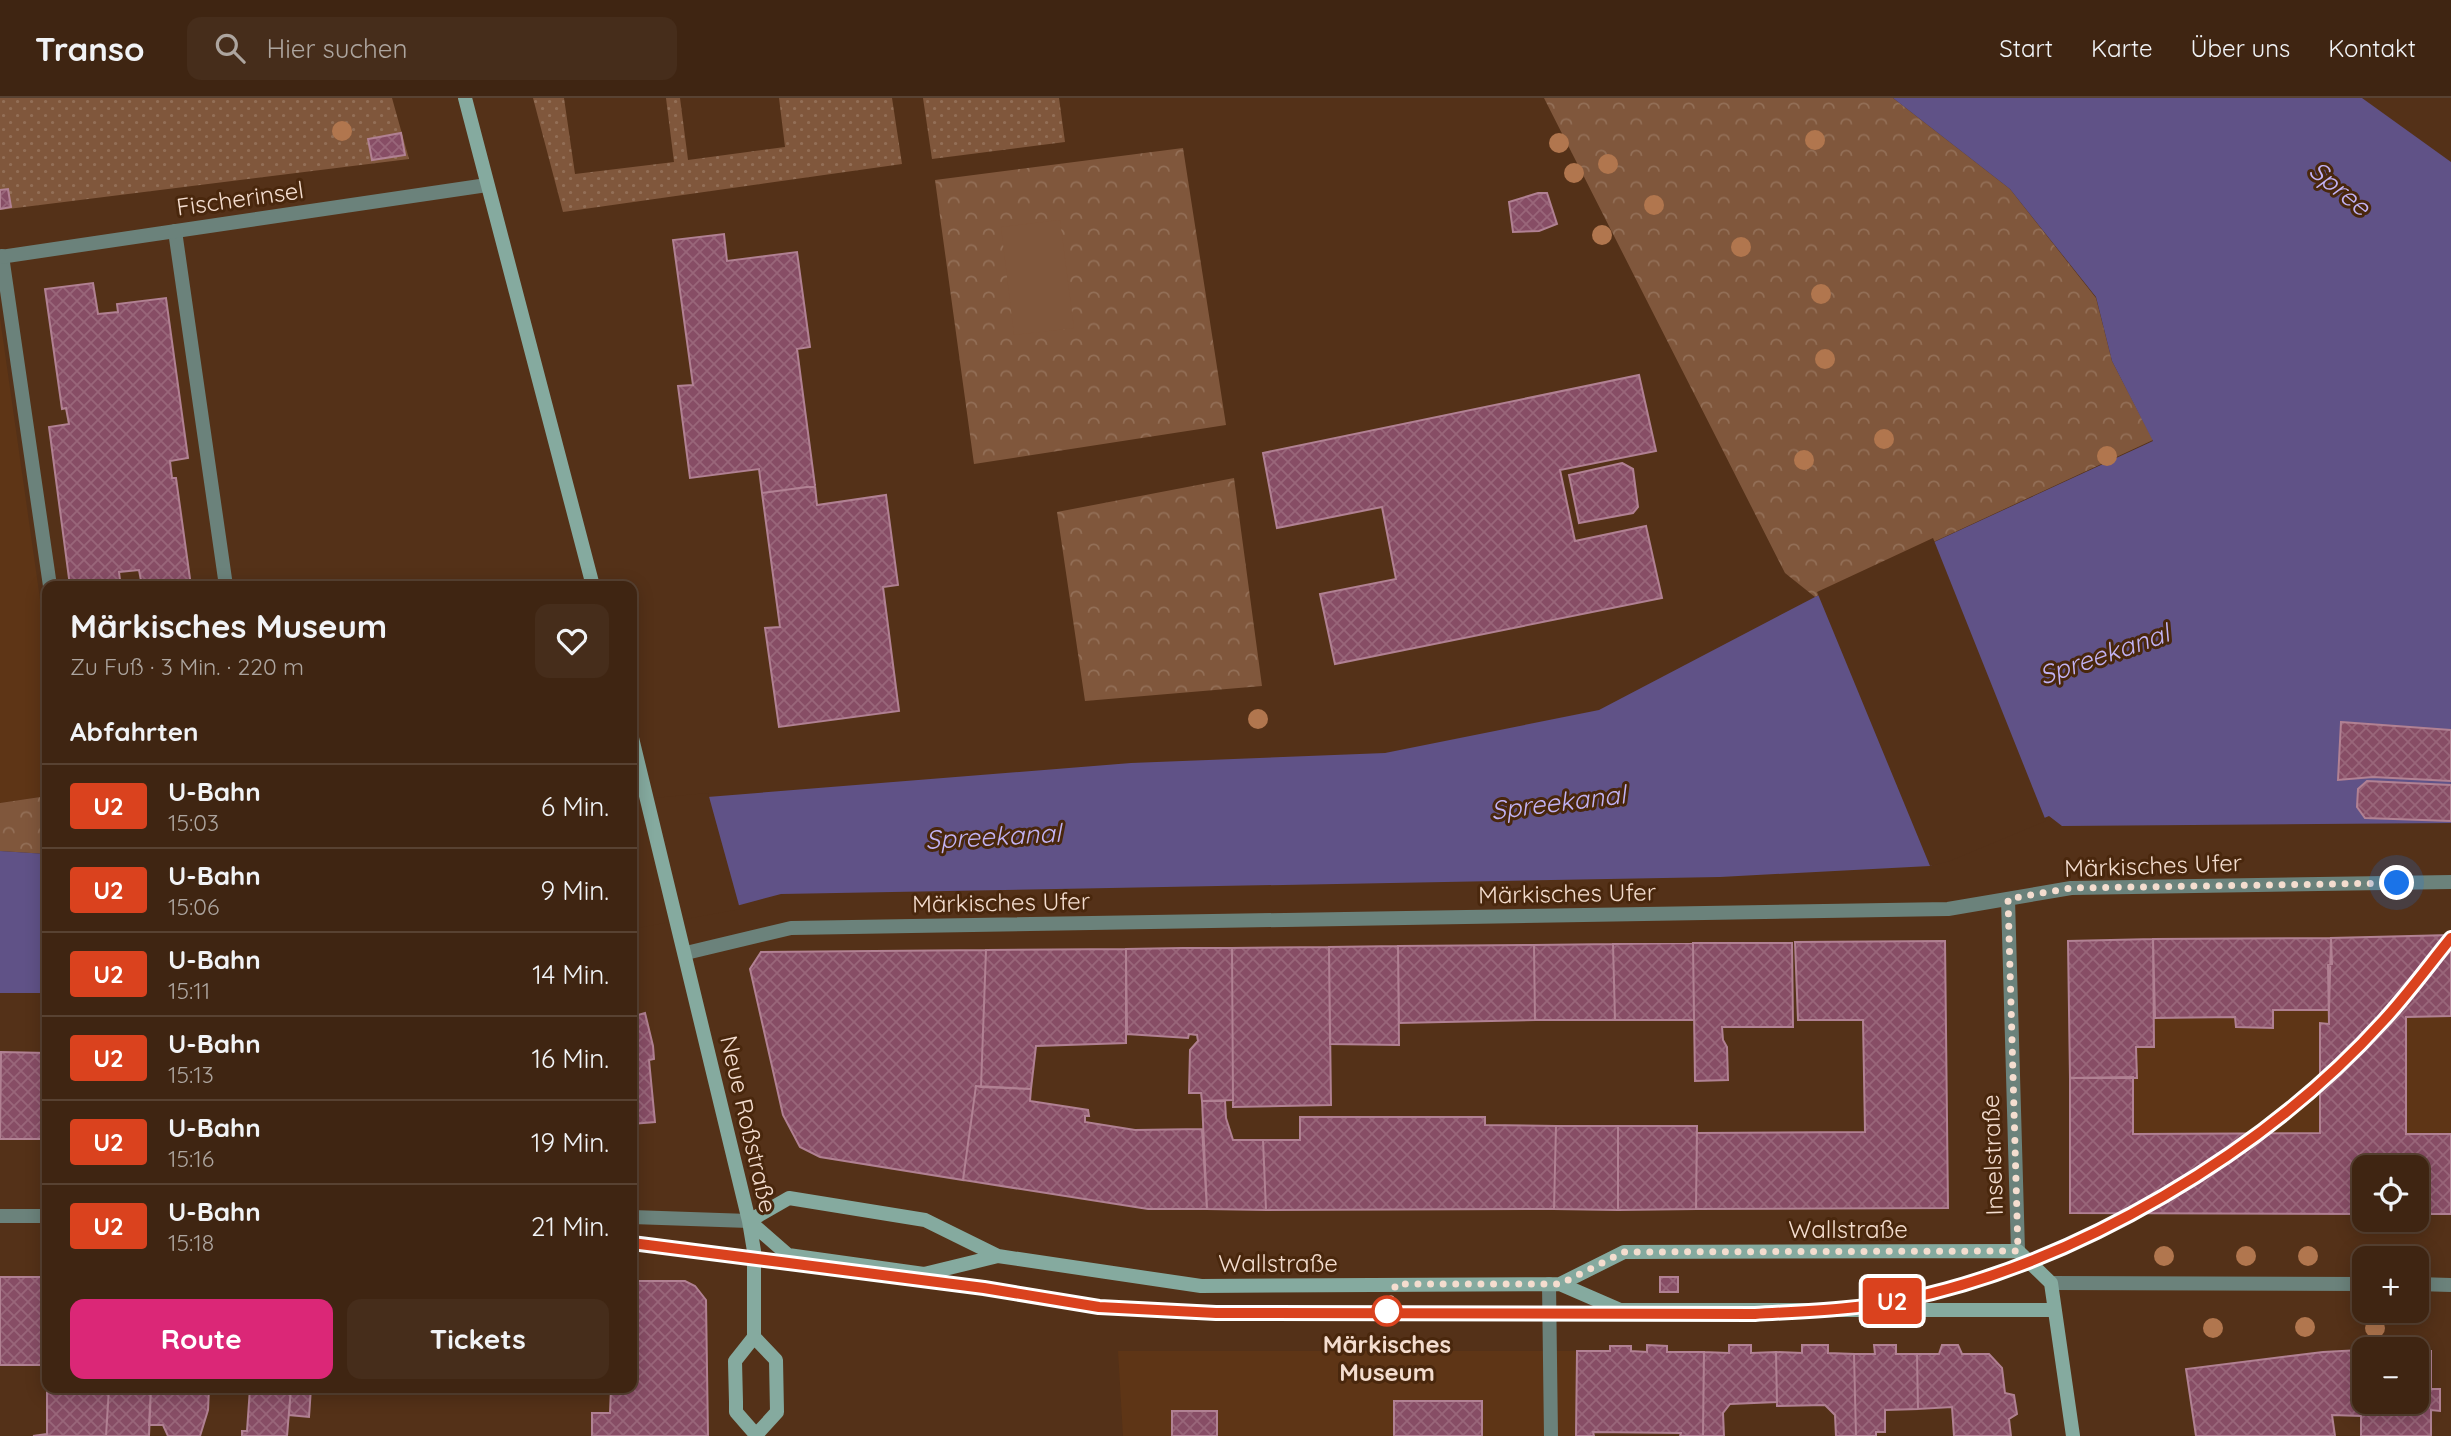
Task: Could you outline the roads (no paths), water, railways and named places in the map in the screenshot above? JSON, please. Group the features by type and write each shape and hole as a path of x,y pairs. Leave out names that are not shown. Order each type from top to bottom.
{"street":[{"path":"465,98 592,581"},
{"name":"Fischerinsel","path":"1,256 487,185"},
{"path":"175,231 225,581"},
{"path":"1,256 49,581"},
{"name":"Neue Roßstraße","path":"637,759 749,1221 754,1251 754,1337"},
{"name":"Märkisches Ufer","path":"686,953 791,928 1948,909 2071,888 2451,882"},
{"name":"Inselstraße","path":"2008,899 2018,1251"},
{"name":"Wallstraße","path":"998,1256 923,1274 788,1255 749,1221 789,1198 925,1220 998,1256 1201,1286 1554,1284 1619,1310 2055,1310"},
{"path":"0,1216 42,1216"},
{"path":"637,1217 749,1221"},
{"path":"2018,1251 2050,1283 2073,1436"},
{"name":"Wallstraße","path":"1554,1284 1624,1252 2018,1251"},
{"path":"2050,1283 2352,1284"},
{"path":"1550,1436 1554,1284"},
{"path":"2429,1284 2451,1285"},
{"path":"754,1337 776,1360 777,1376 777,1412 757,1435 736,1412 735,1361 754,1337"}],"water":[{"path":"1893,98 2362,98 2451,162 2451,823 2062,826 2049,816 1930,866 1720,877 781,894 714,912 637,810 637,803 1131,763 1385,753 1599,710 1815,597 2153,441 2112,361 2096,297 2010,189"},
{"path":"0,851 42,854 42,993 0,993"}],"metro line":[{"name":"U2","path":"637,1243 984,1288 1099,1307 1216,1313 1387,1311 1755,1314 1834,1310 1901,1300 1960,1286 2017,1267 2062,1247 2188,1182 2246,1144 2305,1097 2384,1021 2451,938"}],"place":[{"name":"Märkisches Museum","path":"1387,1311"}],"water label":[{"name":"Spree","path":"2340,188"},
{"name":"Spreekanal","path":"2104,654"},
{"name":"Spreekanal","path":"1558,802"},
{"name":"Spreekanal","path":"993,836"}]}
